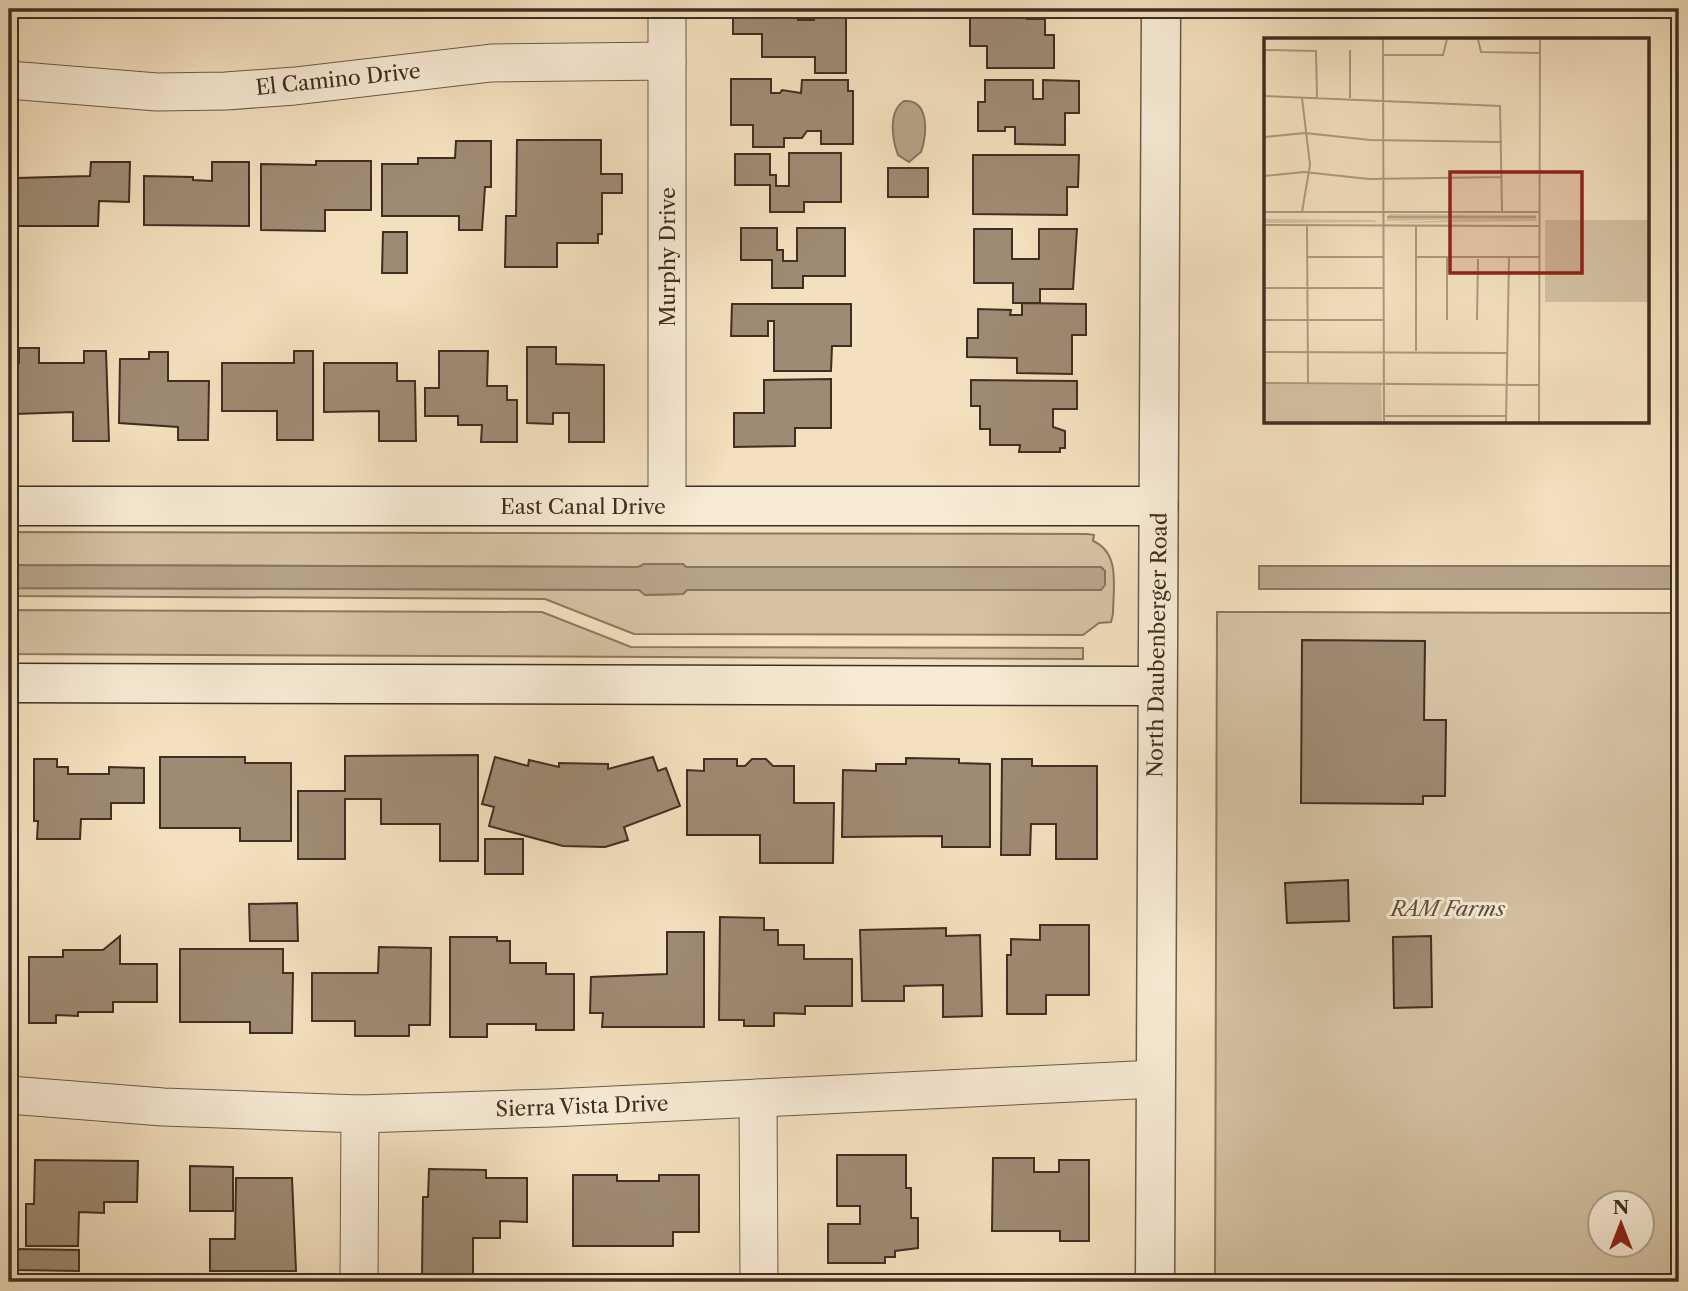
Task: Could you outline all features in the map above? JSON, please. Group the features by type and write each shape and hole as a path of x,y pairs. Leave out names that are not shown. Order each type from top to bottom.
{"main road":[{"name":"North Daubenberger Road","path":"1154,1282 1161,9"},
{"name":"East Canal Drive","path":"9,506 1158,506"},
{"path":"9,682 1156,686"}],"street":[{"name":"Murphy Drive","path":"667,9 667,506"},
{"name":"El Camino Drive","path":"9,80 145,91 226,91 295,86 491,63 667,61"},
{"name":"Sierra Vista Drive","path":"9,1095 163,1107 360,1114 1156,1079"},
{"path":"758,1098 759,1282"},
{"path":"359,1282 360,1114"}],"green space":[{"path":"9,532 1088,534 1094,535 1093,541 1102,547 1112,563 1113,614 1111,622 1099,623 1083,635 634,634 545,599 9,596 9,588 640,590 645,595 683,594 687,590 1101,590 1105,572 1101,567 686,567 683,564 644,564 639,567 9,565"},
{"path":"9,610 542,612 631,647 1083,648 1083,659 9,654"},
{"name":"RAM Farms","path":"1217,612 1679,613 1679,1282 1215,1282"}],"shaded area":[{"path":"904,101 918,106 925,128 921,152 909,162 898,155 893,134 895,111"},
{"path":"644,564 683,564 686,567 1101,567 1105,571 1105,585 1101,590 687,590 683,594 645,595 639,590 9,588 9,565 638,567"},
{"path":"1259,566 1679,566 1679,589 1259,589"}],"building":[{"path":"152,9 187,9 187,17 152,17"},
{"path":"260,9 295,9 295,13 260,12"},
{"path":"733,9 764,9 764,12 798,9 798,20 814,20 814,9 846,9 846,73 815,73 815,57 762,57 762,34 733,34"},
{"path":"970,9 1027,9 1027,19 1045,19 1045,35 1054,35 1054,68 987,68 987,46 970,46"},
{"path":"731,79 771,79 771,93 780,93 782,90 801,93 802,80 848,80 848,91 853,91 853,144 821,144 821,131 807,131 802,138 784,138 784,147 753,147 753,125 731,125"},
{"path":"985,80 1033,80 1033,99 1043,99 1043,80 1079,81 1079,113 1065,113 1065,145 1015,144 1015,127 1005,127 1005,131 978,131 978,102 985,102"},
{"path":"517,140 601,140 601,174 622,174 622,193 602,193 602,234 598,234 598,243 557,243 557,267 505,267 506,216 516,216"},
{"path":"456,141 491,141 491,187 485,187 482,230 459,230 459,216 382,216 382,164 418,164 418,158 455,158"},
{"path":"789,153 841,153 841,202 804,202 804,212 770,212 770,185 735,185 735,154 770,154 770,175 776,175 776,186 789,186"},
{"path":"973,155 1079,155 1078,187 1067,187 1067,215 973,214"},
{"path":"316,161 371,161 371,210 325,210 325,231 261,230 261,164 316,165"},
{"path":"91,162 130,162 129,202 99,201 98,226 15,226 16,178 90,176"},
{"path":"212,162 249,162 249,226 144,225 144,176 193,177 193,180 212,181"},
{"path":"888,168 928,168 928,197 888,197"},
{"path":"741,228 777,228 777,250 783,250 783,261 797,261 797,228 845,228 845,276 803,276 803,288 772,288 772,260 741,260"},
{"path":"974,229 1012,229 1012,259 1039,259 1039,229 1077,229 1073,289 1040,289 1040,303 1013,303 1013,283 974,283"},
{"path":"383,232 407,232 407,273 382,273"},
{"path":"1022,303 1086,304 1086,335 1072,335 1072,374 1017,373 1017,358 967,357 967,338 978,338 978,309 1011,310 1010,315 1022,315"},
{"path":"732,304 851,304 851,346 832,346 831,371 774,371 774,321 768,321 768,336 731,336"},
{"path":"527,347 556,347 556,364 604,365 604,442 569,442 569,413 553,413 553,424 527,423"},
{"path":"19,348 39,348 39,363 84,363 84,351 106,351 109,441 73,441 73,412 15,414 15,363 19,363"},
{"path":"294,351 313,351 313,440 277,440 277,411 222,411 222,363 294,363"},
{"path":"439,351 488,351 487,386 507,386 507,400 517,400 517,442 481,442 482,425 458,425 458,416 425,416 425,388 439,388"},
{"path":"149,352 168,352 168,381 209,381 208,440 178,440 178,427 119,423 120,359 149,359"},
{"path":"324,363 397,363 397,381 415,381 416,441 379,441 379,411 324,412"},
{"path":"831,379 831,428 795,428 795,446 734,447 734,413 764,413 764,380"},
{"path":"971,380 1077,381 1077,409 1053,409 1053,427 1065,431 1065,448 1060,448 1060,452 1019,452 1020,445 990,445 990,429 980,429 980,406 971,406"},
{"path":"1302,640 1425,641 1424,720 1446,720 1445,796 1423,796 1423,804 1301,803"},
{"path":"478,755 478,861 440,861 440,824 381,824 381,799 345,799 345,859 298,859 298,791 345,791 345,756"},
{"path":"160,757 245,757 245,763 291,763 291,841 240,841 240,828 160,828"},
{"path":"495,757 528,766 529,760 559,767 559,763 608,764 608,769 653,757 658,771 666,768 680,806 624,827 628,840 605,847 563,846 489,826 494,807 482,804"},
{"path":"906,758 959,759 959,763 990,764 990,847 942,847 942,836 842,837 843,770 876,771 876,764 906,764"},
{"path":"34,759 57,759 57,767 68,767 68,774 109,774 109,767 144,768 144,803 111,803 111,819 81,819 80,839 37,839 38,821 34,821"},
{"path":"704,759 737,759 737,766 745,766 752,759 766,759 773,766 794,766 794,803 834,803 833,863 760,863 760,835 687,835 687,770 704,771"},
{"path":"1002,759 1032,759 1032,766 1097,766 1097,859 1056,859 1056,824 1031,824 1030,855 1001,855"},
{"path":"9,762 12,762 12,802 9,802"},
{"path":"485,839 523,839 523,874 485,874"},
{"path":"1348,880 1349,921 1287,923 1285,883"},
{"path":"297,903 298,941 250,941 249,904"},
{"path":"720,917 764,918 764,930 778,930 778,945 804,945 804,959 852,959 852,1006 805,1006 805,1014 774,1013 774,1026 744,1026 744,1020 719,1020"},
{"path":"1040,925 1089,925 1089,995 1046,995 1046,1014 1007,1014 1007,955 1011,955 1011,939 1040,940"},
{"path":"946,928 946,936 980,935 982,1016 943,1017 943,985 904,986 904,1001 862,1001 860,930"},
{"path":"667,932 704,932 704,1027 602,1027 603,1013 590,1013 591,977 667,974"},
{"path":"120,936 120,964 157,964 157,1002 113,1002 113,1012 78,1012 78,1016 56,1015 56,1023 29,1023 29,957 63,957 63,950 103,950"},
{"path":"1431,936 1432,1007 1394,1008 1393,937"},
{"path":"450,937 497,937 497,941 510,941 510,963 546,963 546,974 574,974 574,1030 536,1030 536,1024 487,1024 487,1037 450,1037"},
{"path":"379,947 431,948 430,1025 409,1025 409,1036 355,1036 355,1021 312,1021 312,973 378,973"},
{"path":"180,949 283,949 283,973 293,973 292,1033 250,1033 250,1022 180,1022"},
{"path":"9,981 15,981 13,1021 9,1021"},
{"path":"837,1155 906,1155 906,1188 911,1188 911,1218 918,1218 918,1248 895,1251 895,1257 885,1257 885,1263 828,1263 828,1224 860,1224 860,1206 837,1206"},
{"path":"993,1158 1034,1158 1034,1172 1059,1172 1059,1160 1089,1160 1089,1241 1060,1241 1060,1231 992,1231"},
{"path":"35,1160 138,1161 137,1202 104,1202 104,1213 79,1212 78,1246 26,1246 26,1204 34,1204"},
{"path":"190,1166 233,1167 233,1211 190,1211"},
{"path":"429,1169 486,1170 486,1178 527,1178 527,1222 500,1221 500,1238 473,1238 473,1276 422,1275 423,1197 428,1197"},
{"path":"573,1175 617,1175 617,1181 659,1181 659,1175 699,1175 699,1232 673,1232 673,1246 573,1246"},
{"path":"236,1178 292,1178 296,1271 210,1271 210,1239 235,1239"},
{"path":"18,1249 79,1250 79,1271 18,1270"},
{"path":"1003,1276 1083,1276 1083,1282 1003,1282"},
{"path":"23,1277 64,1277 64,1282 23,1282"}]}
